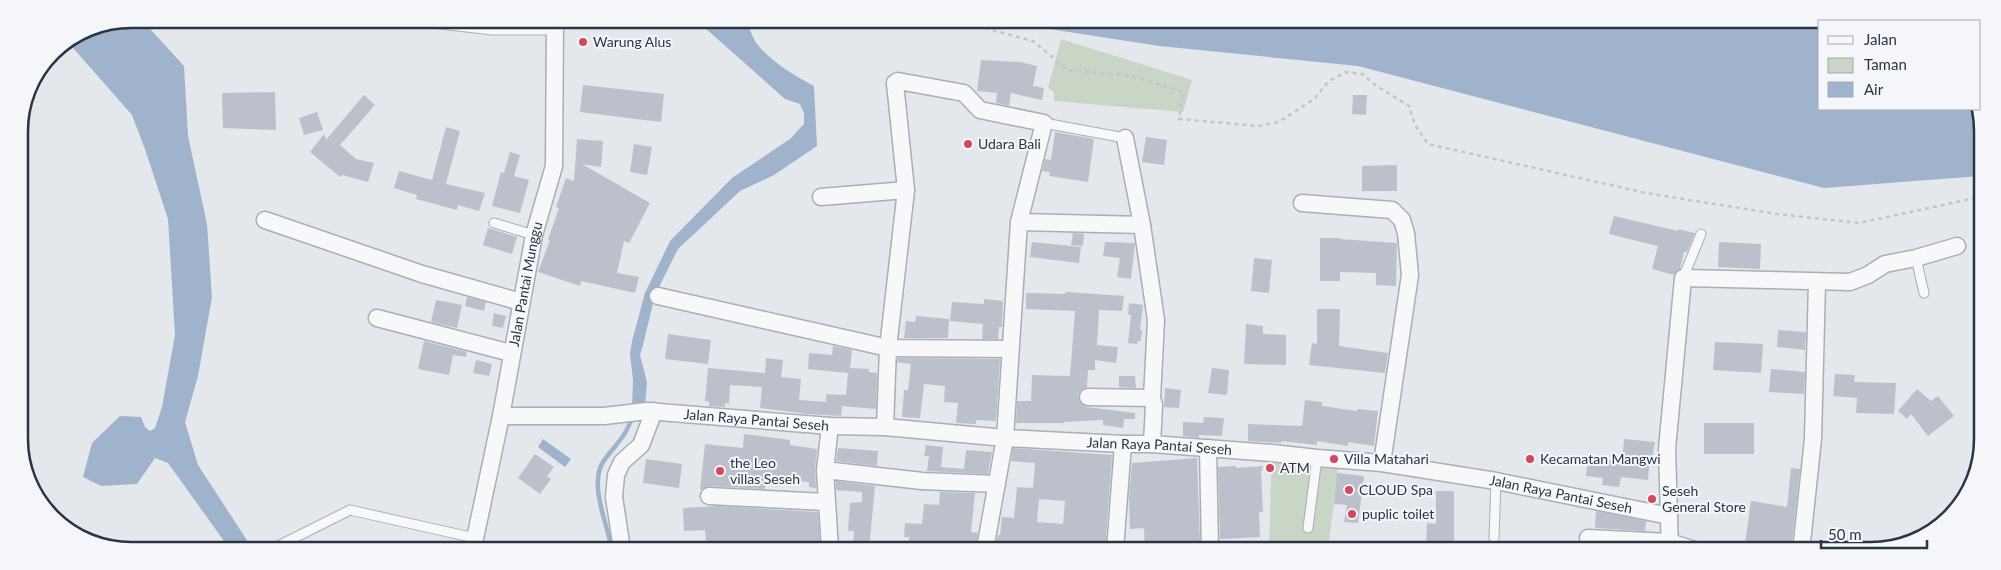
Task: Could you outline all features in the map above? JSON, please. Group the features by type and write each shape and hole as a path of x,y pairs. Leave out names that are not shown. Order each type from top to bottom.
{"street":[{"name":"Jalan Pantai Munggu","path":"474,542 501,416 534,235 554,166 555,28"},
{"path":"885,427 888,348 906,190 896,81 964,93 980,110 1044,123 1020,222 1005,438 986,542"},
{"path":"1125,138 1142,225 1156,320 1152,398 1154,405 1148,444"},
{"path":"821,197 906,190"},
{"path":"1302,203 1392,210 1402,220 1410,275 1382,463"},
{"path":"266,220 422,274 521,302"},
{"path":"1020,222 1142,225"},
{"path":"1670,542 1667,449 1682,278 1850,282 1868,275 1885,264 1916,258 1957,246"},
{"path":"1802,542 1813,439 1817,282"},
{"path":"658,296 888,348 1010,349"},
{"path":"377,318 511,353"},
{"path":"1088,397 1152,398"},
{"path":"621,542 614,497 616,475 622,462 641,445 650,411"},
{"name":"Jalan Raya Pantai Seseh","path":"501,416 604,416 650,411 830,426 885,427 1005,438 1208,448 1382,463 1496,481 1669,516"},
{"path":"829,542 825,470 830,426"},
{"path":"1116,542 1123,444"},
{"path":"1208,448 1210,542"},
{"path":"825,470 922,481 997,484"},
{"path":"709,496 826,502"},
{"path":"1588,538 1629,542"}],"lane":[{"path":"475,28 492,30 517,28"},
{"path":"1044,123 1125,138"},
{"path":"494,223 534,235"},
{"path":"1682,278 1701,234"},
{"path":"1916,258 1924,293"},
{"path":"1308,528 1317,458"},
{"path":"1494,538 1496,481"},
{"path":"286,542 350,510 470,542"}],"path":[{"path":"984,28 1033,41 1068,70 1132,76 1183,92 1180,119 1258,126 1279,122 1314,99 1329,80 1346,72 1363,74 1372,83 1409,106 1415,124 1428,144 1646,193 1777,214 1859,223 1974,198"}],"green space":[{"path":"1061,39 1192,80 1183,112 1054,101 1054,92 1048,88"},
{"path":"1272,453 1339,461 1329,542 1269,542"}],"water":[{"path":"149,28 184,66 188,136 207,224 212,297 198,376 185,422 198,465 248,542 225,542 168,463 155,458 137,484 101,486 83,477 92,443 120,416 141,417 145,427 150,431 155,428 162,407 175,335 168,219 132,115 72,46 91,35 110,29"},
{"path":"705,28 749,28 757,44 769,57 791,73 814,86 817,146 774,175 740,191 678,249 655,295 640,355 647,382 645,407 632,406 633,380 630,354 632,341 645,293 670,241 732,178 790,139 804,124 804,113 800,104 785,99"},
{"path":"1044,28 1818,28 1818,110 1972,110 1974,176 1824,188 1358,66 1159,46"},
{"path":"543,439 571,459 565,467 538,447"}],"building":[{"path":"981,60 1020,62 1037,66 1033,86 1044,88 1042,100 1011,93 1009,106 996,103 997,93 977,91"},
{"path":"583,85 664,94 661,122 580,112"},
{"path":"275,92 276,130 223,128 222,93"},
{"path":"364,95 375,105 340,145 356,159 374,163 368,182 342,175 340,177 310,152 324,134 326,140"},
{"path":"1353,95 1367,95 1366,115 1352,114"},
{"path":"317,112 323,130 304,135 299,118"},
{"path":"446,127 460,131 446,184 485,193 479,211 458,205 457,210 416,199 417,195 394,188 399,171 432,180"},
{"path":"1055,132 1094,139 1088,182 1049,176 1050,172 1042,171 1045,159 1051,160"},
{"path":"1146,137 1167,140 1164,165 1142,162"},
{"path":"577,139 603,141 601,167 582,164 650,203 629,243 624,241 617,273 639,277 635,293 581,281 580,286 538,272 550,240 548,240 559,208 556,207 566,178 574,181"},
{"path":"634,144 652,147 647,175 630,172"},
{"path":"510,152 520,155 514,176 529,180 520,213 492,206 501,172 504,173"},
{"path":"1397,165 1397,191 1362,191 1362,166"},
{"path":"1614,216 1678,231 1678,229 1695,233 1687,252 1684,252 1680,269 1674,275 1652,269 1658,246 1609,234"},
{"path":"488,228 517,237 512,254 483,245"},
{"path":"1073,233 1084,234 1083,246 1071,245"},
{"path":"1320,238 1397,243 1396,286 1376,285 1376,273 1340,272 1340,281 1320,281"},
{"path":"1032,242 1081,247 1079,263 1030,257"},
{"path":"1105,242 1135,243 1131,279 1117,277 1120,258 1103,256"},
{"path":"1719,242 1761,244 1760,269 1718,267"},
{"path":"1254,258 1272,260 1269,293 1251,291"},
{"path":"1066,292 1124,296 1122,311 1099,310 1097,345 1118,347 1116,363 1095,360 1095,370 1088,370 1087,387 1080,391 1078,397 1080,402 1087,407 1135,413 1135,419 1124,419 1123,428 1103,425 1103,420 1064,423 1016,423 1017,401 1031,401 1032,375 1070,376 1075,311 1026,309 1026,293 1065,294"},
{"path":"467,297 486,302 484,311 465,306"},
{"path":"984,299 1003,301 1002,327 999,327 998,339 982,339 983,324 950,321 952,302 984,304"},
{"path":"436,300 462,305 457,328 431,322"},
{"path":"1129,303 1143,305 1140,330 1142,330 1141,341 1138,341 1137,344 1128,343 1131,315 1128,314"},
{"path":"1317,309 1340,309 1339,346 1388,353 1385,373 1309,365 1312,343 1317,344"},
{"path":"494,313 506,316 503,328 492,326"},
{"path":"916,316 949,319 948,338 904,338 906,321 915,322"},
{"path":"1246,324 1263,326 1263,334 1286,335 1286,365 1244,364"},
{"path":"1778,330 1806,332 1805,350 1777,347"},
{"path":"668,334 711,340 708,364 665,359"},
{"path":"424,341 467,352 466,357 453,355 449,375 418,369"},
{"path":"1715,342 1763,344 1761,373 1713,370"},
{"path":"833,346 852,350 850,368 869,369 869,372 877,373 876,409 842,406 841,416 760,408 762,387 730,385 729,404 725,403 725,407 709,406 709,402 705,401 708,368 765,373 766,358 783,360 781,377 801,379 799,400 826,402 826,394 846,395 848,373 808,369 809,353 832,355"},
{"path":"898,358 1000,359 996,421 976,420 976,424 956,423 958,403 944,402 945,386 924,384 920,418 902,417 904,390 908,390 911,364 897,362"},
{"path":"476,360 492,364 489,376 473,373"},
{"path":"1212,368 1229,370 1227,395 1208,393"},
{"path":"1771,369 1805,372 1804,394 1769,392"},
{"path":"1835,374 1855,375 1854,382 1896,383 1894,414 1856,413 1857,398 1833,396"},
{"path":"1119,376 1135,376 1136,388 1119,387"},
{"path":"1165,388 1181,390 1179,408 1164,407"},
{"path":"1917,389 1931,401 1938,396 1954,416 1928,436 1911,414 1907,419 1898,411"},
{"path":"1305,400 1322,402 1322,406 1357,411 1357,409 1378,411 1374,446 1348,442 1348,446 1317,441 1317,445 1281,441 1281,443 1248,441 1248,424 1302,426"},
{"path":"1204,417 1224,418 1222,436 1199,435 1199,438 1183,436 1183,422 1203,423"},
{"path":"1704,423 1754,423 1754,454 1704,454"},
{"path":"744,434 790,440 790,445 817,449 816,488 809,487 809,482 787,480 786,485 765,485 765,489 710,486 700,490 705,444 743,448"},
{"path":"1624,439 1655,442 1653,455 1650,455 1648,480 1621,477 1619,487 1602,485 1603,478 1586,476 1588,458 1622,462"},
{"path":"926,445 943,447 941,467 964,469 966,450 992,452 988,474 927,471 929,456 924,456"},
{"path":"838,448 878,451 877,466 836,461"},
{"path":"1013,448 1112,455 1106,542 996,542 998,535 1000,535 1002,517 1014,518 1017,487 1033,488 1035,463 1011,461","holes":["1039,499 1065,501 1063,524 1037,522"]},
{"path":"535,454 554,467 547,476 551,479 540,494 518,478"},
{"path":"1197,458 1200,542 1145,542 1144,528 1130,529 1129,497 1132,463"},
{"path":"646,459 682,464 679,488 643,483"},
{"path":"1236,466 1236,468 1263,466 1261,473 1263,512 1259,512 1260,537 1220,539 1218,467"},
{"path":"1791,468 1800,469 1792,542 1745,542 1751,501 1787,507"},
{"name":"CLOUD Spa","path":"1337,473 1364,476 1358,523 1344,522 1347,505 1334,504"},
{"path":"836,481 875,486 870,542 853,542 854,531 848,531 850,503 862,502 862,492 836,490"},
{"path":"1436,491 1454,491 1454,542 1426,542 1427,523 1436,524"},
{"path":"940,492 975,493 971,532 978,533 976,542 909,542 909,537 904,537 905,523 922,524 924,504 939,505"},
{"path":"718,506 818,512 820,542 706,542 705,530 684,531 683,508"},
{"path":"1596,511 1646,521 1645,531 1595,528"}],"waterway":[{"path":"610,542 598,493 599,471 603,462 627,430 632,417"}],"place":[{"name":"Warung Alus","path":"583,42"},
{"name":"Udara Bali","path":"968,144"},
{"name":"Villa Matahari","path":"1334,459"},
{"name":"Kecamatan Mangwi","path":"1530,459"},
{"name":"ATM","path":"1270,468"},
{"name":"the Leo villas Seseh","path":"720,471"},
{"name":"CLOUD Spa","path":"1349,490"},
{"name":"Seseh General Store","path":"1652,499"},
{"name":"puplic toilet","path":"1352,514"}]}
